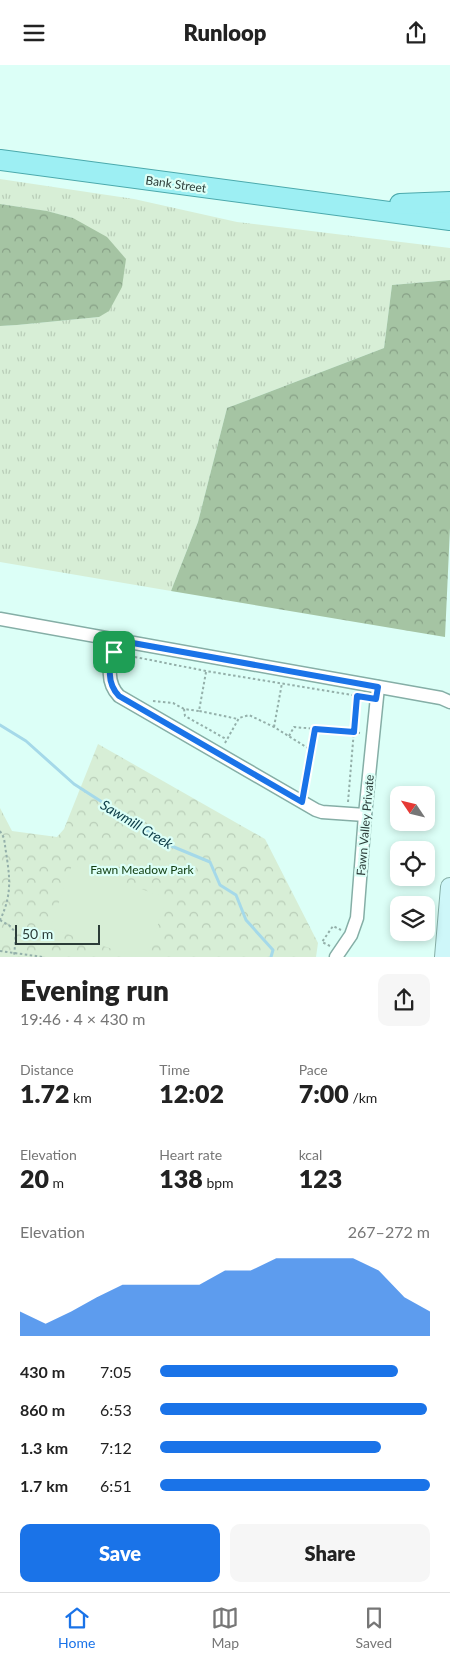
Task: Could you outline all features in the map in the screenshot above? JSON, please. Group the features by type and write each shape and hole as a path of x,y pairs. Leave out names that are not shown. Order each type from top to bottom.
{"main road":[{"name":"Bank Street","path":"0,159 450,220"},
{"name":"Bank Street","path":"352,206 450,202"},
{"path":"444,957 450,887"}],"street":[{"path":"0,619 119,649 209,657 283,677 358,690 378,687 447,697"},
{"path":"119,649 109,678 112,689 119,696 322,812 365,815"},
{"name":"Fawn Valley Private","path":"332,954 351,935 357,918 378,687"}],"path":[{"path":"123,672 119,649 206,671 283,677 358,690 347,806 349,814"},
{"path":"199,711 209,657"},
{"path":"274,727 283,677"},
{"path":"153,701 173,703 184,709 238,719 249,715 274,727 311,750"},
{"path":"184,709 184,716 227,739"},
{"path":"219,754 238,719"},
{"path":"289,737 294,727 373,734"},
{"path":"302,802 315,729"},
{"path":"0,831 4,838 10,886 7,907 0,920 16,933 14,955"},
{"path":"332,954 330,946 322,942 333,925 341,930"},
{"path":"0,951 14,955 43,957"}],"green space":[{"path":"0,179 134,199 237,222 450,248 450,280 392,285 384,348 227,408 198,522 171,591 0,562 0,326 99,317 73,218 46,211 0,204"},
{"path":"0,204 47,211 73,218 107,237 126,259 122,287 109,311 99,317 0,326"},
{"path":"450,280 450,528 445,637 171,591 198,522 227,408 384,348 392,285"},
{"name":"Fawn Meadow Park","path":"98,744 265,839 318,943 316,957 0,957 0,808 12,831 57,837 64,829"},
{"path":"72,865 167,898 147,957 136,957 50,928"}],"waterway":[{"name":"Sawmill Creek","path":"0,725 26,741 74,784 169,845 210,862 220,885 236,895 246,920 273,950 271,957"}],"route":[{"path":"116,640 378,687 376,699 357,696 354,732 315,729 302,802 119,696 112,689 109,678 114,652 116,640"}]}
